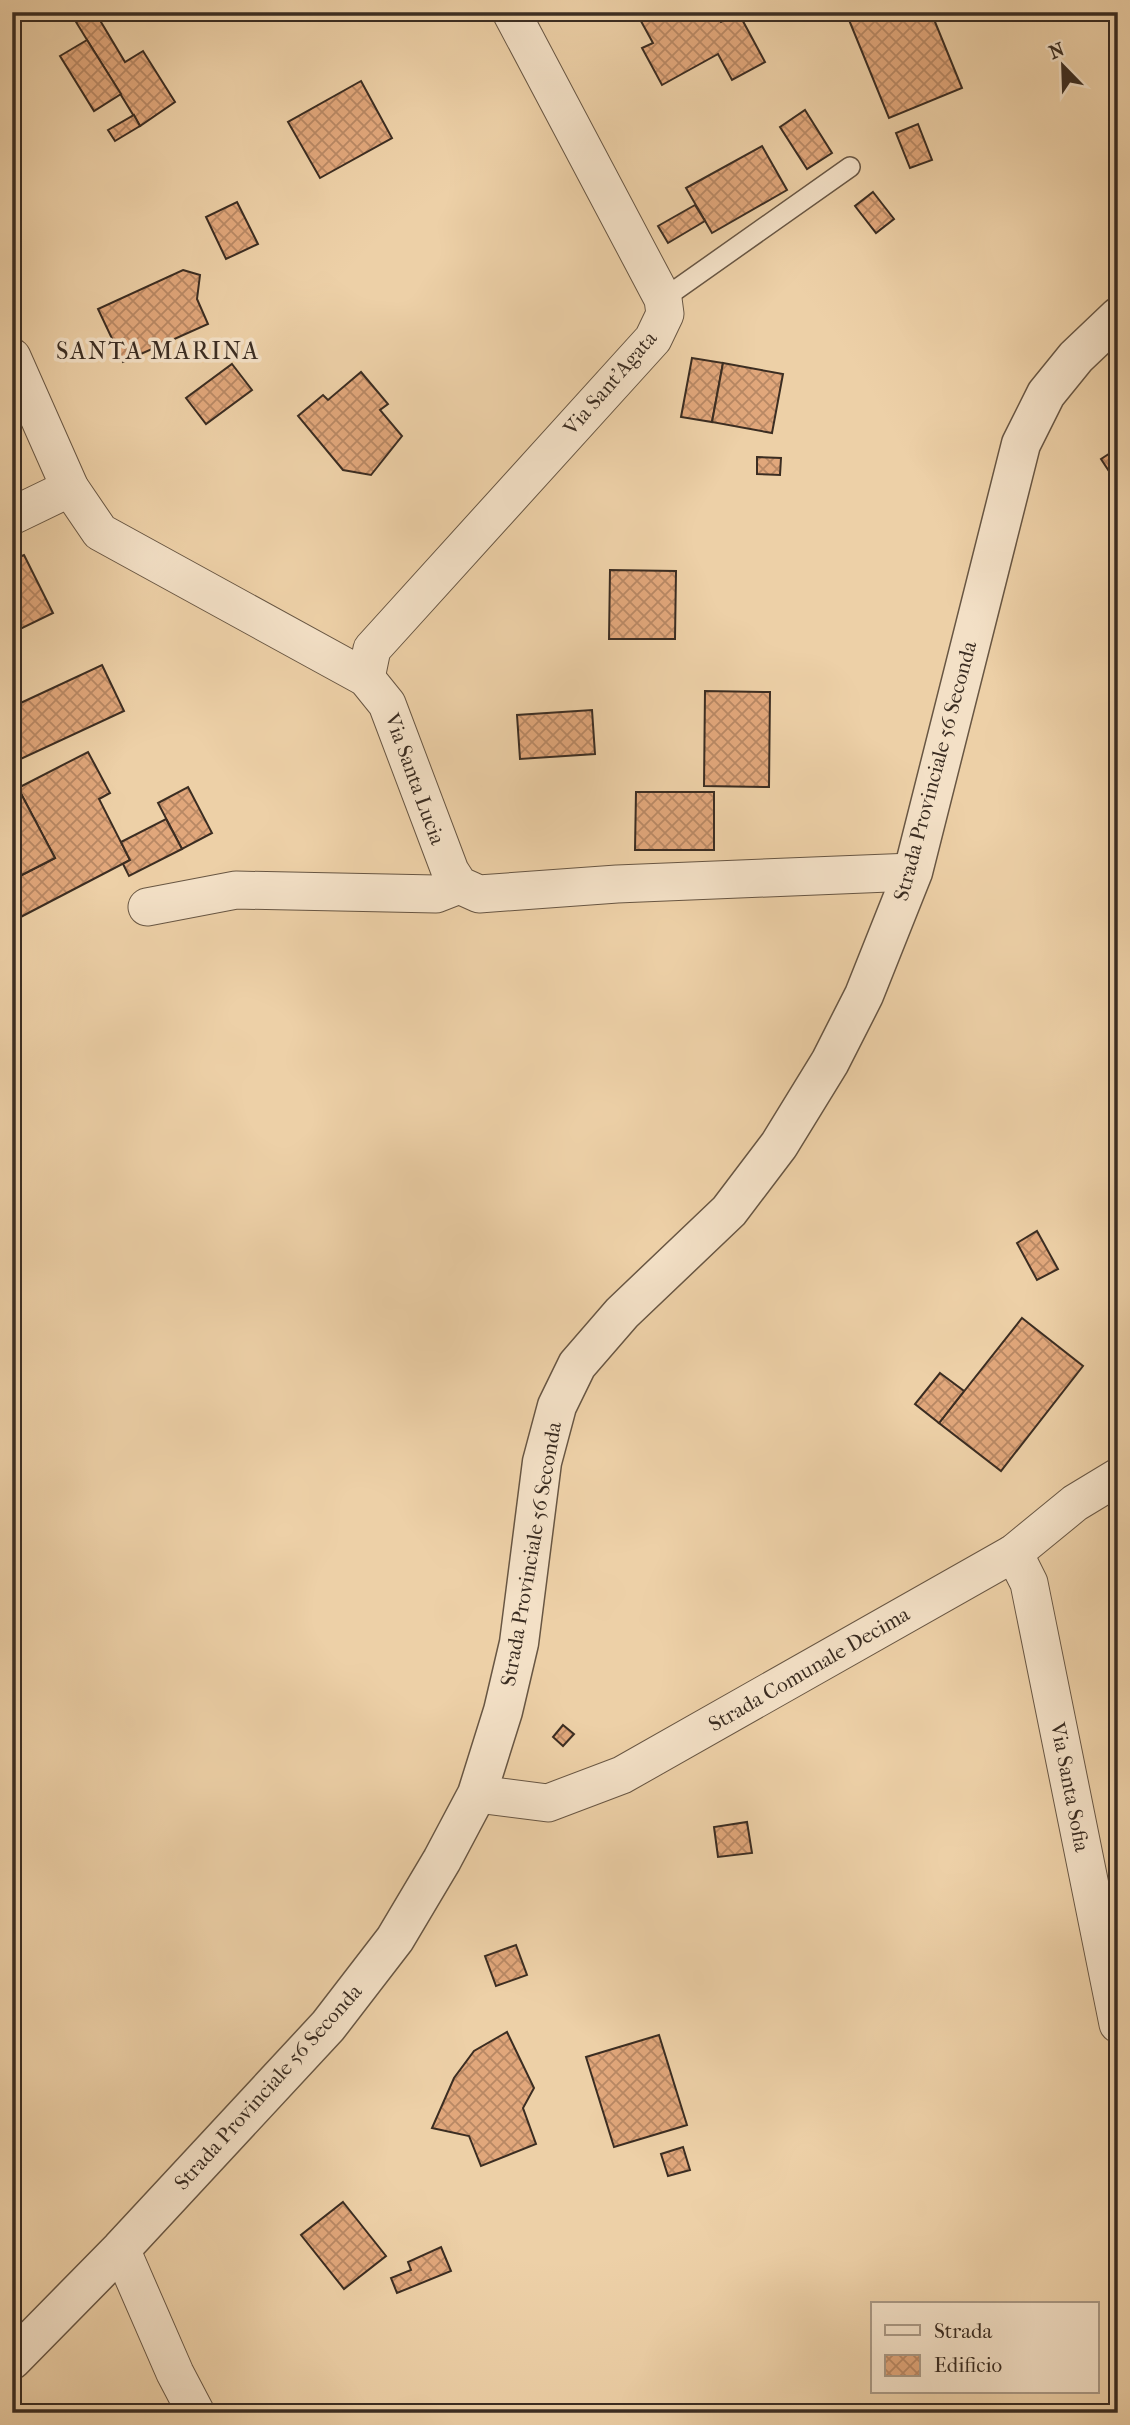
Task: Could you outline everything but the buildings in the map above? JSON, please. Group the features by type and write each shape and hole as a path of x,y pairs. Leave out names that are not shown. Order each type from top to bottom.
{"street":[{"path":"511,12 663,299"},
{"name":"Via Sant'Agata","path":"366,678 372,649 653,339 665,314 663,299"},
{"name":"Strada Provinciale 56 Seconda","path":"12,2360 121,2249 328,2026 396,1939 442,1860 477,1794 503,1711 519,1643 542,1462 557,1406 577,1365 622,1313 729,1211 779,1145 830,1062 864,995 913,872 1021,444 1046,394 1076,357 1118,317"},
{"name":"Via Santa Lucia","path":"12,358 70,488 100,532 366,678 387,704 450,871 459,885"},
{"path":"12,516 70,488"},
{"path":"147,907 236,890 436,894 459,885 479,894 617,884 913,872"},
{"name":"Strada Comunale Decima","path":"477,1794 548,1803 622,1775 1014,1553 1075,1503 1118,1477"},
{"name":"Via Santa Sofia","path":"1014,1553 1029,1583 1118,2024"},
{"path":"121,2249 175,2373 196,2413"}],"lane":[{"path":"663,299 850,167"}],"district":[{"name":"SANTA MARINA","path":"158,351"}]}
